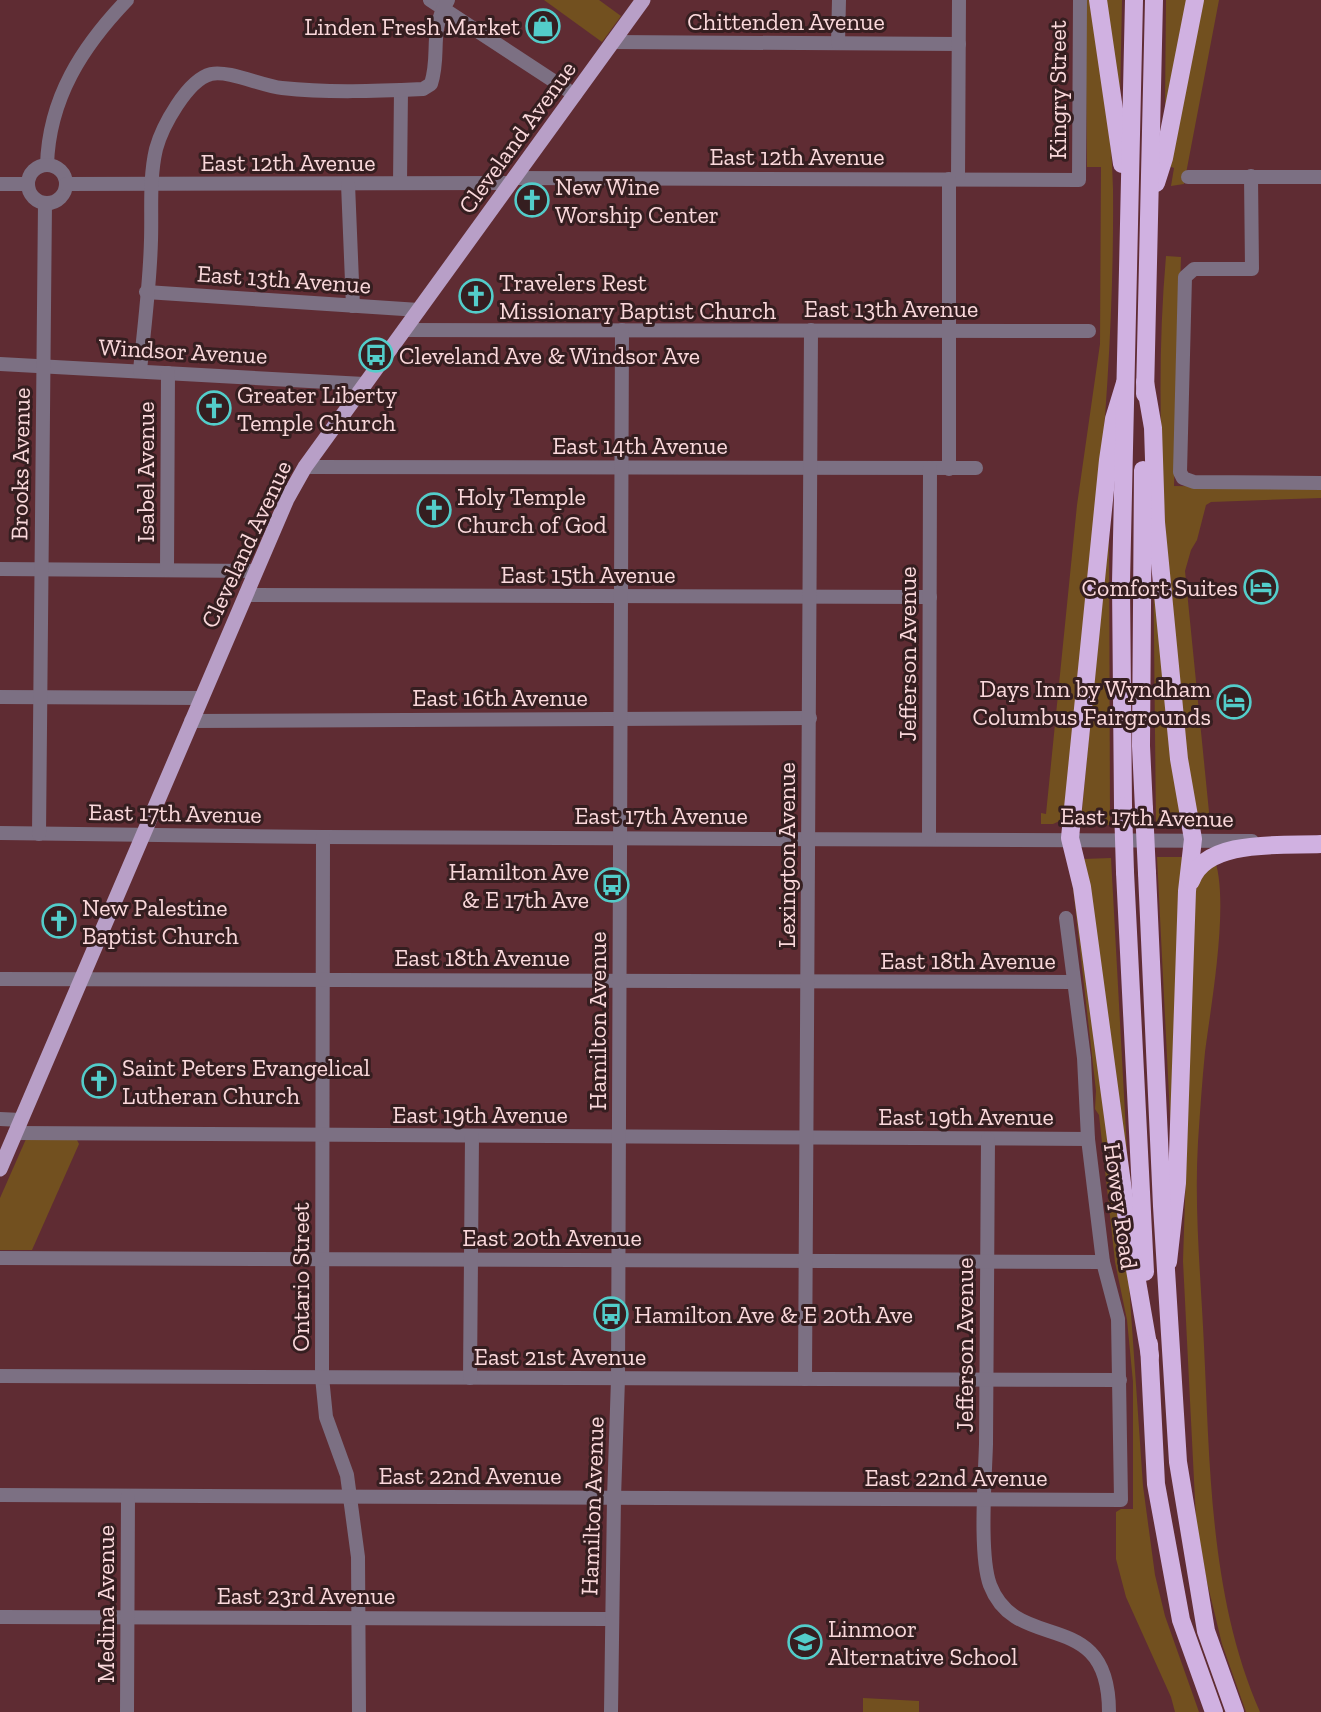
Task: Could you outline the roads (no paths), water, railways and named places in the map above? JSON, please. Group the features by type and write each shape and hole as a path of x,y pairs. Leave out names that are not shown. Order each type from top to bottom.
{"highway":[{"path":"1098,0 1130,204"},
{"path":"1134,0 1120,583 1125,872 1156,1484 1181,1620 1214,1712"},
{"path":"1154,0 1141,555 1141,746 1162,1206 1168,1262 1179,1462 1206,1631 1235,1712"},
{"path":"1150,205 1164,158 1195,0"},
{"path":"1125,382 1114,419 1108,460 1070,838 1082,886 1129,1235 1150,1356"},
{"path":"1145,382 1153,428 1156,522 1179,759 1193,839 1187,891 1177,1183 1168,1262"},
{"path":"1187,891 1193,873 1201,862 1213,855 1233,850 1321,843"}],"main road":[{"name":"Cleveland Avenue","path":"0,1169 287,499 304,467 643,0"}],"street":[{"path":"47,165 48,142 56,108 69,75 90,41 127,0"},
{"path":"430,0 446,4 574,95"},
{"path":"838,0 838,43"},
{"path":"949,468 949,331 959,0"},
{"name":"Kingry Street","path":"1079,180 1080,0"},
{"path":"140,371 156,148 179,101 200,79 211,74 224,74 281,88 423,89 431,84 434,75 436,26 446,4"},
{"name":"Chittenden Avenue","path":"612,42 959,44"},
{"path":"400,90 400,183"},
{"path":"47,165 58,169 66,184 62,196 45,203 31,195 28,184 36,169 47,165"},
{"path":"1188,177 1321,177"},
{"path":"1251,177 1252,269 1194,269 1185,277 1180,472 1183,478 1194,482 1321,483"},
{"name":"East 12th Avenue","path":"66,184 1079,180"},
{"path":"0,184 28,184"},
{"path":"348,184 352,306"},
{"name":"Brooks Avenue","path":"39,834 45,203"},
{"name":"East 13th Avenue","path":"146,292 419,310"},
{"name":"East 13th Avenue","path":"404,330 1089,331"},
{"name":"Hamilton Avenue","path":"611,1712 619,1260 622,330"},
{"name":"Lexington Avenue","path":"805,1379 810,718 810,330"},
{"name":"Windsor Avenue","path":"0,364 364,384"},
{"name":"Isabel Avenue","path":"167,570 168,373"},
{"name":"East 14th Avenue","path":"304,467 976,468"},
{"name":"Jefferson Avenue","path":"929,839 930,468"},
{"path":"0,568 256,571"},
{"name":"East 15th Avenue","path":"246,595 930,597"},
{"path":"0,697 201,698"},
{"name":"East 16th Avenue","path":"191,722 810,718"},
{"name":"East 17th Avenue","path":"0,833 323,837 1070,838 1321,843"},
{"name":"Ontario Street","path":"323,837 322,1377 326,1417 347,1475 358,1557 359,1712"},
{"name":"Howey Road","path":"1066,918 1083,1058 1088,1139 1103,1262 1118,1319 1121,1500"},
{"name":"East 18th Avenue","path":"0,979 1072,982"},
{"name":"East 19th Avenue","path":"0,1119 18,1126 324,1135 1088,1139"},
{"path":"470,1378 471,1136"},
{"name":"Jefferson Avenue","path":"988,1139 985,1499 985,1555 988,1580 995,1597 1016,1617 1045,1630 1074,1639 1096,1658 1106,1679 1109,1712"},
{"name":"East 20th Avenue","path":"0,1258 1103,1262"},
{"name":"East 21st Avenue","path":"0,1376 1120,1380"},
{"name":"East 22nd Avenue","path":"0,1496 1121,1500"},
{"name":"Medina Avenue","path":"127,1712 128,1496"},
{"name":"East 23rd Avenue","path":"0,1617 611,1619"}],"place":[{"name":"Linden Fresh Market","path":"543,26"},
{"name":"New Wine Worship Center","path":"532,200"},
{"name":"Travelers Rest Missionary Baptist Church","path":"476,296"},
{"name":"Cleveland Ave & Windsor Ave","path":"376,355"},
{"name":"Greater Liberty Temple Church","path":"214,408"},
{"name":"Holy Temple Church of God","path":"434,510"},
{"name":"Comfort Suites","path":"1261,587"},
{"name":"Days Inn by Wyndham Columbus Fairgrounds","path":"1234,702"},
{"name":"Hamilton Ave & E 17th Ave","path":"612,885"},
{"name":"New Palestine Baptist Church","path":"59,921"},
{"name":"Saint Peters Evangelical Lutheran Church","path":"99,1081"},
{"name":"Hamilton Ave & E 20th Ave","path":"611,1314"},
{"name":"Linmoor Alternative School","path":"805,1642"}]}
